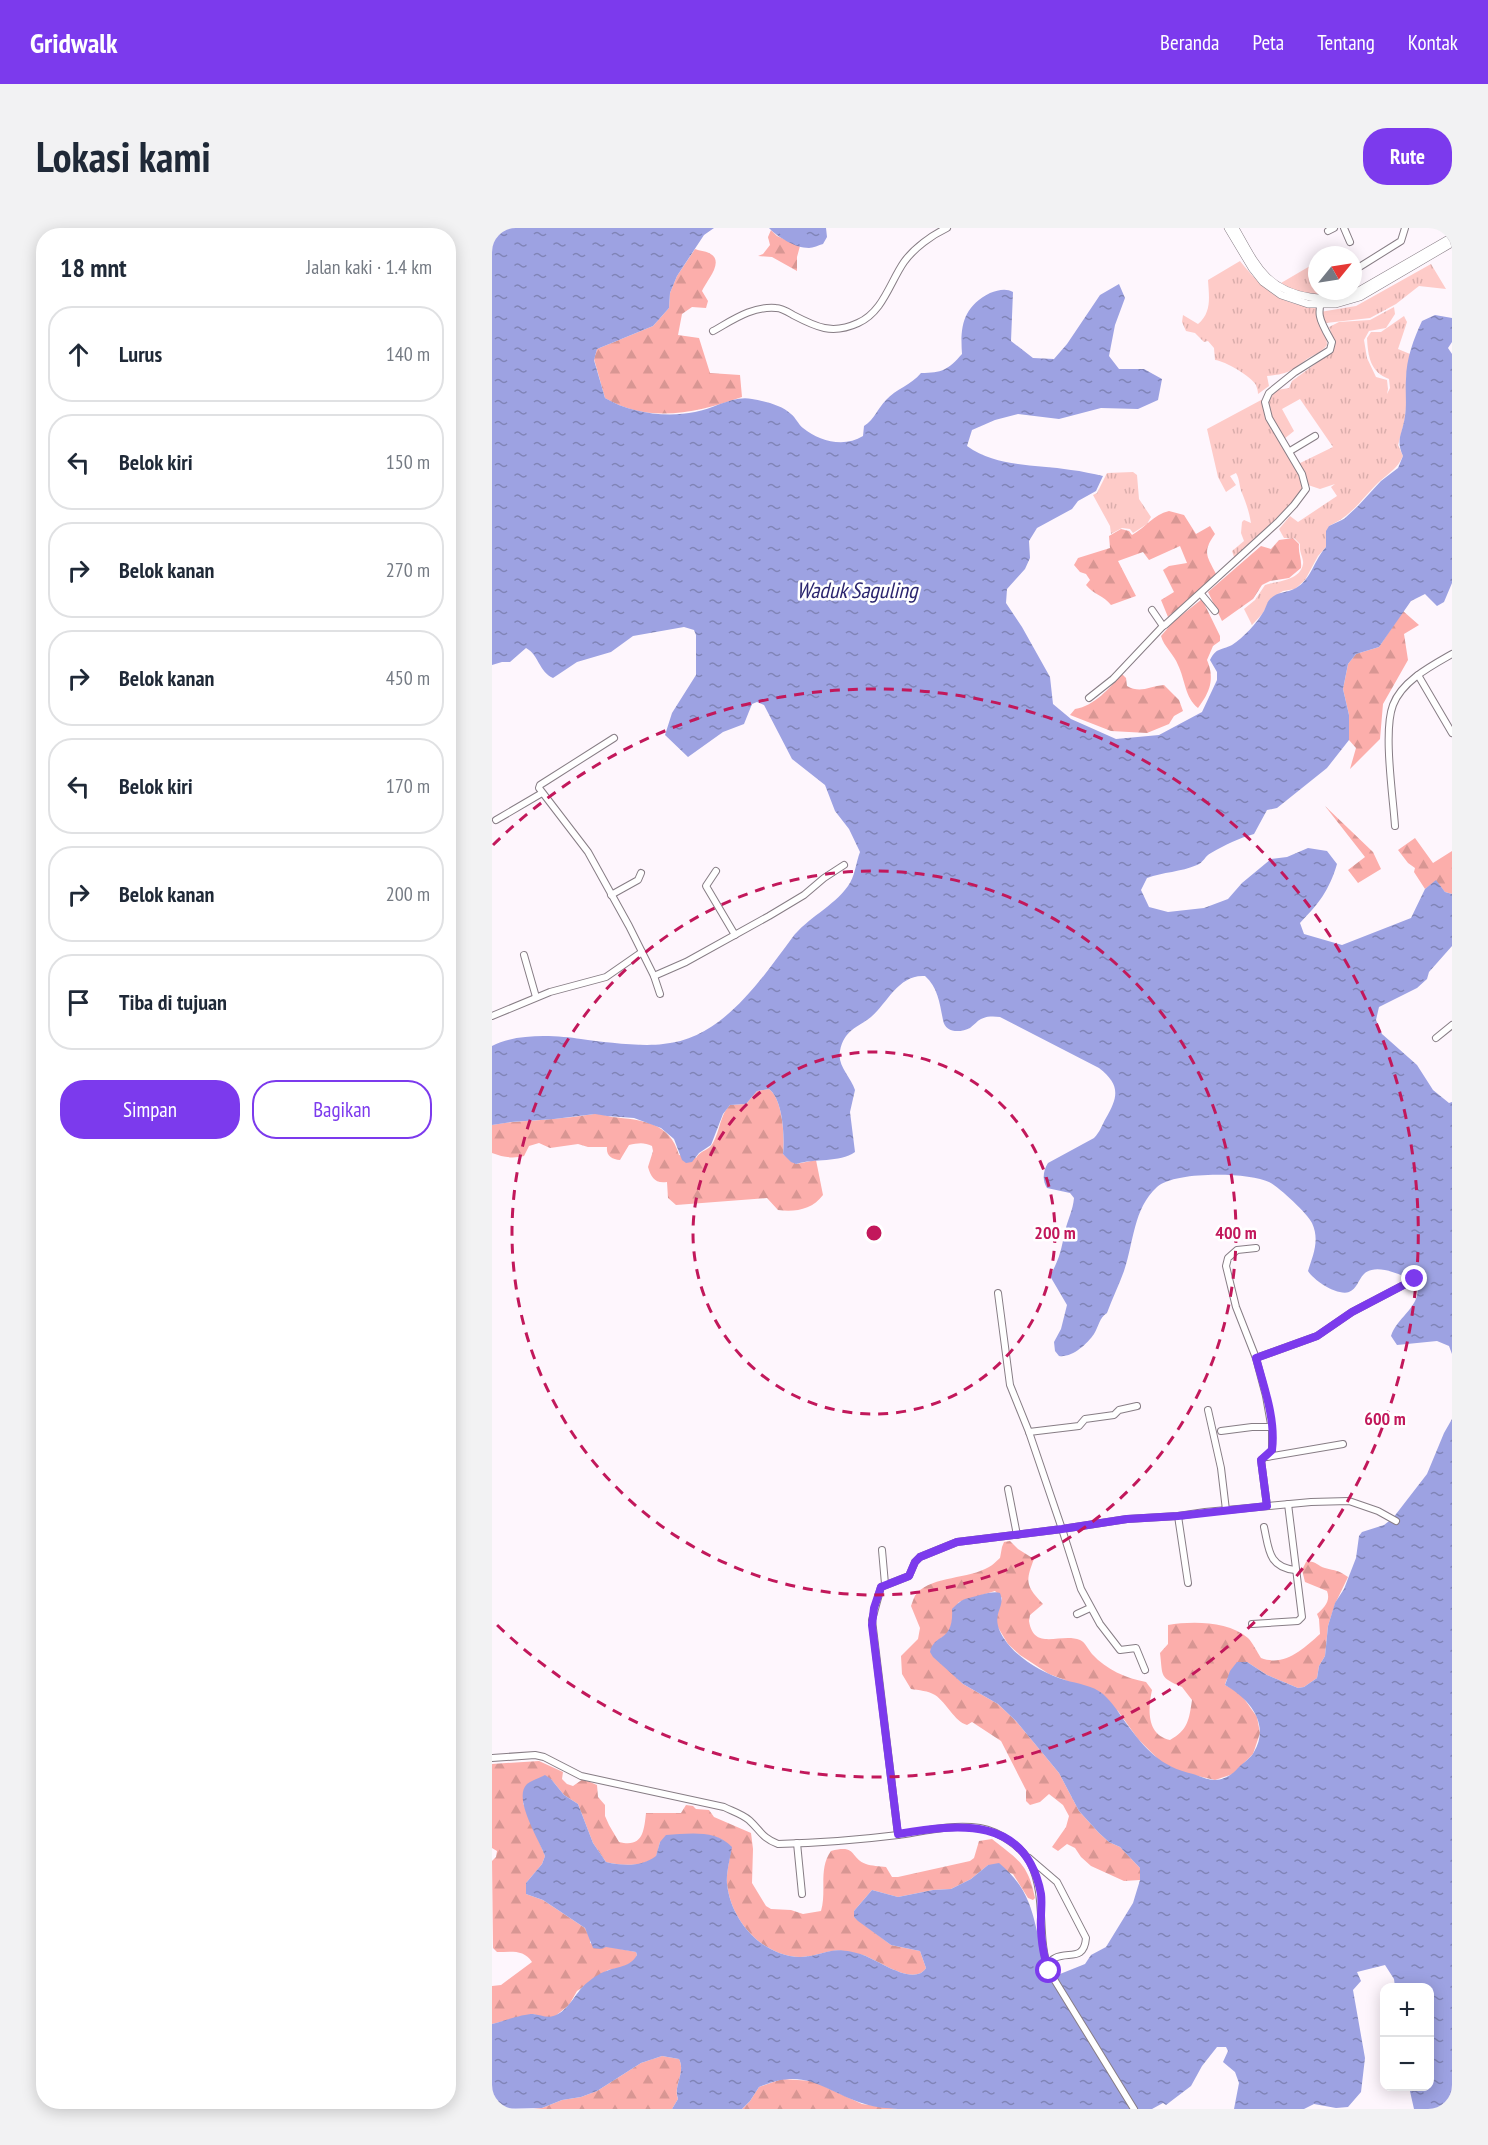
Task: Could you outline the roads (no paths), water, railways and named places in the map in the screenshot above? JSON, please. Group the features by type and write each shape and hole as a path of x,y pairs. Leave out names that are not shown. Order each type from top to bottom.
{"street":[{"path":"713,331 751,310 778,308 817,328 840,329 859,323 871,314 888,292 905,261 927,241 947,228"},
{"path":"1228,228 1258,277 1287,298 1308,304 1355,293 1452,237"},
{"path":"1234,228 1256,265 1268,280 1289,292 1321,302 1347,302 1360,297 1452,243"},
{"path":"1344,228 1350,242"},
{"path":"1362,265 1401,241 1405,228"},
{"path":"1089,698 1113,679 1163,626 1278,522 1306,489 1302,474 1269,418 1265,402 1269,393 1330,350 1332,342 1320,323 1321,302"},
{"path":"1290,451 1315,436"},
{"path":"1201,594 1215,610"},
{"path":"1152,610 1163,626"},
{"path":"1395,826 1389,741 1390,717 1396,700 1418,675 1452,654"},
{"path":"1418,675 1452,733"},
{"path":"614,738 540,785 542,793 583,844 642,952 660,993"},
{"path":"496,820 542,793"},
{"path":"654,976 667,972 735,935 804,895 824,878 844,866"},
{"path":"716,871 706,886 735,935"},
{"path":"611,895 638,880 641,873"},
{"path":"492,1016 536,997 606,977 642,952"},
{"path":"524,955 536,997"},
{"path":"1436,1038 1452,1025"},
{"path":"1256,1248 1237,1250 1228,1258 1226,1266 1236,1307 1256,1358 1272,1427 1272,1450 1261,1460 1267,1506"},
{"path":"1256,1358 1317,1336 1352,1312 1415,1279"},
{"path":"998,1293 1006,1372 1029,1432 1081,1589 1090,1608 1119,1649 1138,1650 1145,1670"},
{"path":"1029,1432 1080,1426 1085,1419 1114,1415 1119,1410 1137,1406"},
{"path":"1208,1410 1221,1468 1226,1510"},
{"path":"1221,1431 1272,1427"},
{"path":"1263,1457 1343,1444"},
{"path":"1008,1489 1017,1535"},
{"path":"898,1834 872,1625 879,1592 885,1584 909,1576 915,1562 920,1557 957,1542 1127,1519 1288,1504 1345,1500 1378,1511 1396,1521"},
{"path":"1252,1624 1301,1619 1288,1504"},
{"path":"1178,1516 1188,1583"},
{"path":"1264,1527 1268,1551 1272,1558 1281,1568 1295,1570"},
{"path":"882,1550 885,1584"},
{"path":"1077,1614 1090,1608"},
{"path":"492,1758 535,1755 590,1778 724,1807 749,1820 768,1840 778,1844 898,1834 936,1828 980,1828 999,1834 1056,1882 1086,1938 1087,1942 1077,1955 1059,1956 1048,1968"},
{"path":"797,1844 801,1894"},
{"path":"1026,1856 1034,1870 1041,1896 1043,1950 1048,1968 1134,2109"}],"water":[{"name":"Waduk Saguling","path":"492,228 714,228 704,235 677,276 670,293 669,308 653,326 597,349 594,360 605,398 637,411 660,414 684,414 738,399 757,400 783,408 809,433 840,442 856,440 863,436 864,426 894,393 921,373 944,370 962,354 965,318 981,298 1002,290 1013,292 1011,341 1033,358 1054,359 1067,344 1100,295 1119,284 1125,298 1115,325 1109,356 1119,369 1144,369 1162,379 1158,400 1138,409 1101,408 1059,419 1018,414 995,420 972,430 967,446 1004,462 1075,470 1103,476 1096,491 1078,501 1072,509 1037,528 1029,541 1030,558 1025,569 1007,589 1006,603 1050,677 1053,704 1071,719 1116,739 1159,735 1202,712 1217,680 1217,672 1210,660 1215,653 1232,645 1245,634 1258,620 1273,596 1293,590 1305,580 1326,547 1326,531 1329,526 1344,519 1381,481 1398,468 1403,456 1400,440 1406,411 1407,364 1413,342 1422,321 1435,315 1452,318 1452,342 1448,348 1452,354 1452,583 1444,602 1437,606 1425,594 1411,601 1379,647 1356,654 1348,664 1343,689 1349,715 1349,740 1327,768 1277,808 1267,810 1254,834 1216,850 1197,865 1147,878 1141,890 1149,907 1168,912 1204,908 1228,899 1242,883 1271,859 1287,857 1308,848 1327,851 1337,864 1331,882 1323,896 1300,923 1304,934 1342,945 1411,918 1425,889 1436,880 1445,892 1452,894 1452,946 1429,972 1427,979 1417,988 1379,1007 1376,1020 1382,1034 1417,1065 1433,1090 1449,1103 1452,1102 1452,1354 1449,1346 1437,1341 1397,1345 1391,1336 1416,1299 1417,1284 1399,1274 1376,1269 1364,1274 1354,1289 1349,1292 1339,1292 1327,1287 1308,1271 1315,1247 1314,1229 1309,1219 1292,1201 1269,1182 1245,1176 1212,1175 1179,1178 1166,1182 1157,1187 1149,1196 1135,1226 1124,1271 1107,1313 1094,1334 1083,1346 1074,1353 1059,1356 1055,1351 1054,1342 1061,1329 1067,1305 1050,1276 1060,1254 1074,1198 1070,1193 1047,1188 1044,1182 1044,1172 1048,1163 1096,1136 1113,1104 1114,1086 1099,1068 1000,1017 983,1018 962,1031 950,1030 944,1024 936,991 925,976 908,979 901,984 871,1017 848,1034 842,1044 840,1056 842,1067 855,1090 850,1112 855,1152 842,1158 796,1164 791,1162 783,1154 784,1138 780,1110 774,1094 769,1089 757,1091 746,1104 730,1105 723,1114 711,1145 699,1153 692,1162 686,1163 682,1160 674,1139 661,1128 634,1118 595,1114 492,1125 492,1046 524,1037 548,1036 654,1045 684,1040 704,1031 738,1005 798,931 842,893 852,878 860,852 849,829 835,811 825,785 792,759 764,705 757,702 752,704 744,724 723,732 688,757 665,735 672,713 696,675 694,630 684,627 633,636 611,652 577,662 553,678 545,672 534,655 526,648 510,662 492,665"},
{"path":"769,228 826,228 827,237 823,244 804,248 787,241"},
{"path":"1452,1419 1452,2109 1414,2109 1410,2091 1434,2091 1434,1983 1394,1983 1385,1965 1357,1972 1361,1981 1353,1990 1365,2058 1361,2092 1348,2107 1336,2108 1314,2104 1304,2109 1234,2109 1239,2083 1235,2072 1223,2062 1228,2051 1226,2047 1217,2047 1202,2066 1191,2086 1166,2105 1163,2103 1152,2109 898,2109 865,2104 814,2083 790,2079 759,2087 742,2109 672,2109 678,2099 677,2089 681,2064 679,2059 662,2056 641,2063 597,2091 581,2097 562,2100 542,2108 492,2109 492,2024 529,2014 547,2017 556,2015 565,2009 590,1980 604,1972 628,1964 637,1955 636,1952 606,1947 593,1948 585,1928 543,1900 526,1894 526,1883 542,1864 545,1856 528,1820 523,1799 523,1790 531,1781 545,1775 564,1795 578,1804 593,1843 606,1862 632,1865 651,1860 656,1856 660,1842 666,1835 701,1834 718,1837 725,1841 732,1847 727,1884 735,1911 742,1923 761,1943 786,1955 804,1957 835,1950 847,1951 863,1955 905,1974 920,1973 926,1968 920,1951 891,1945 858,1921 854,1917 854,1911 872,1890 898,1897 951,1889 971,1879 988,1865 999,1863 1012,1875 1028,1901 1048,1975 1060,1974 1085,1964 1091,1955 1106,1947 1133,1903 1140,1880 1140,1868 1120,1847 1109,1842 1099,1833 1079,1811 1059,1773 1016,1721 998,1704 963,1684 933,1657 930,1652 932,1646 947,1633 952,1620 952,1609 965,1599 988,1593 1000,1593 1001,1603 997,1618 1000,1631 1010,1647 1024,1659 1048,1674 1099,1691 1112,1704 1140,1741 1163,1762 1207,1779 1225,1778 1253,1754 1259,1741 1260,1731 1258,1721 1249,1704 1225,1685 1230,1671 1237,1662 1247,1662 1267,1675 1298,1688 1304,1687 1317,1678 1319,1666 1325,1656 1328,1626 1335,1603 1344,1589 1356,1558 1359,1536 1362,1532 1384,1525 1393,1518 1427,1474"}]}
